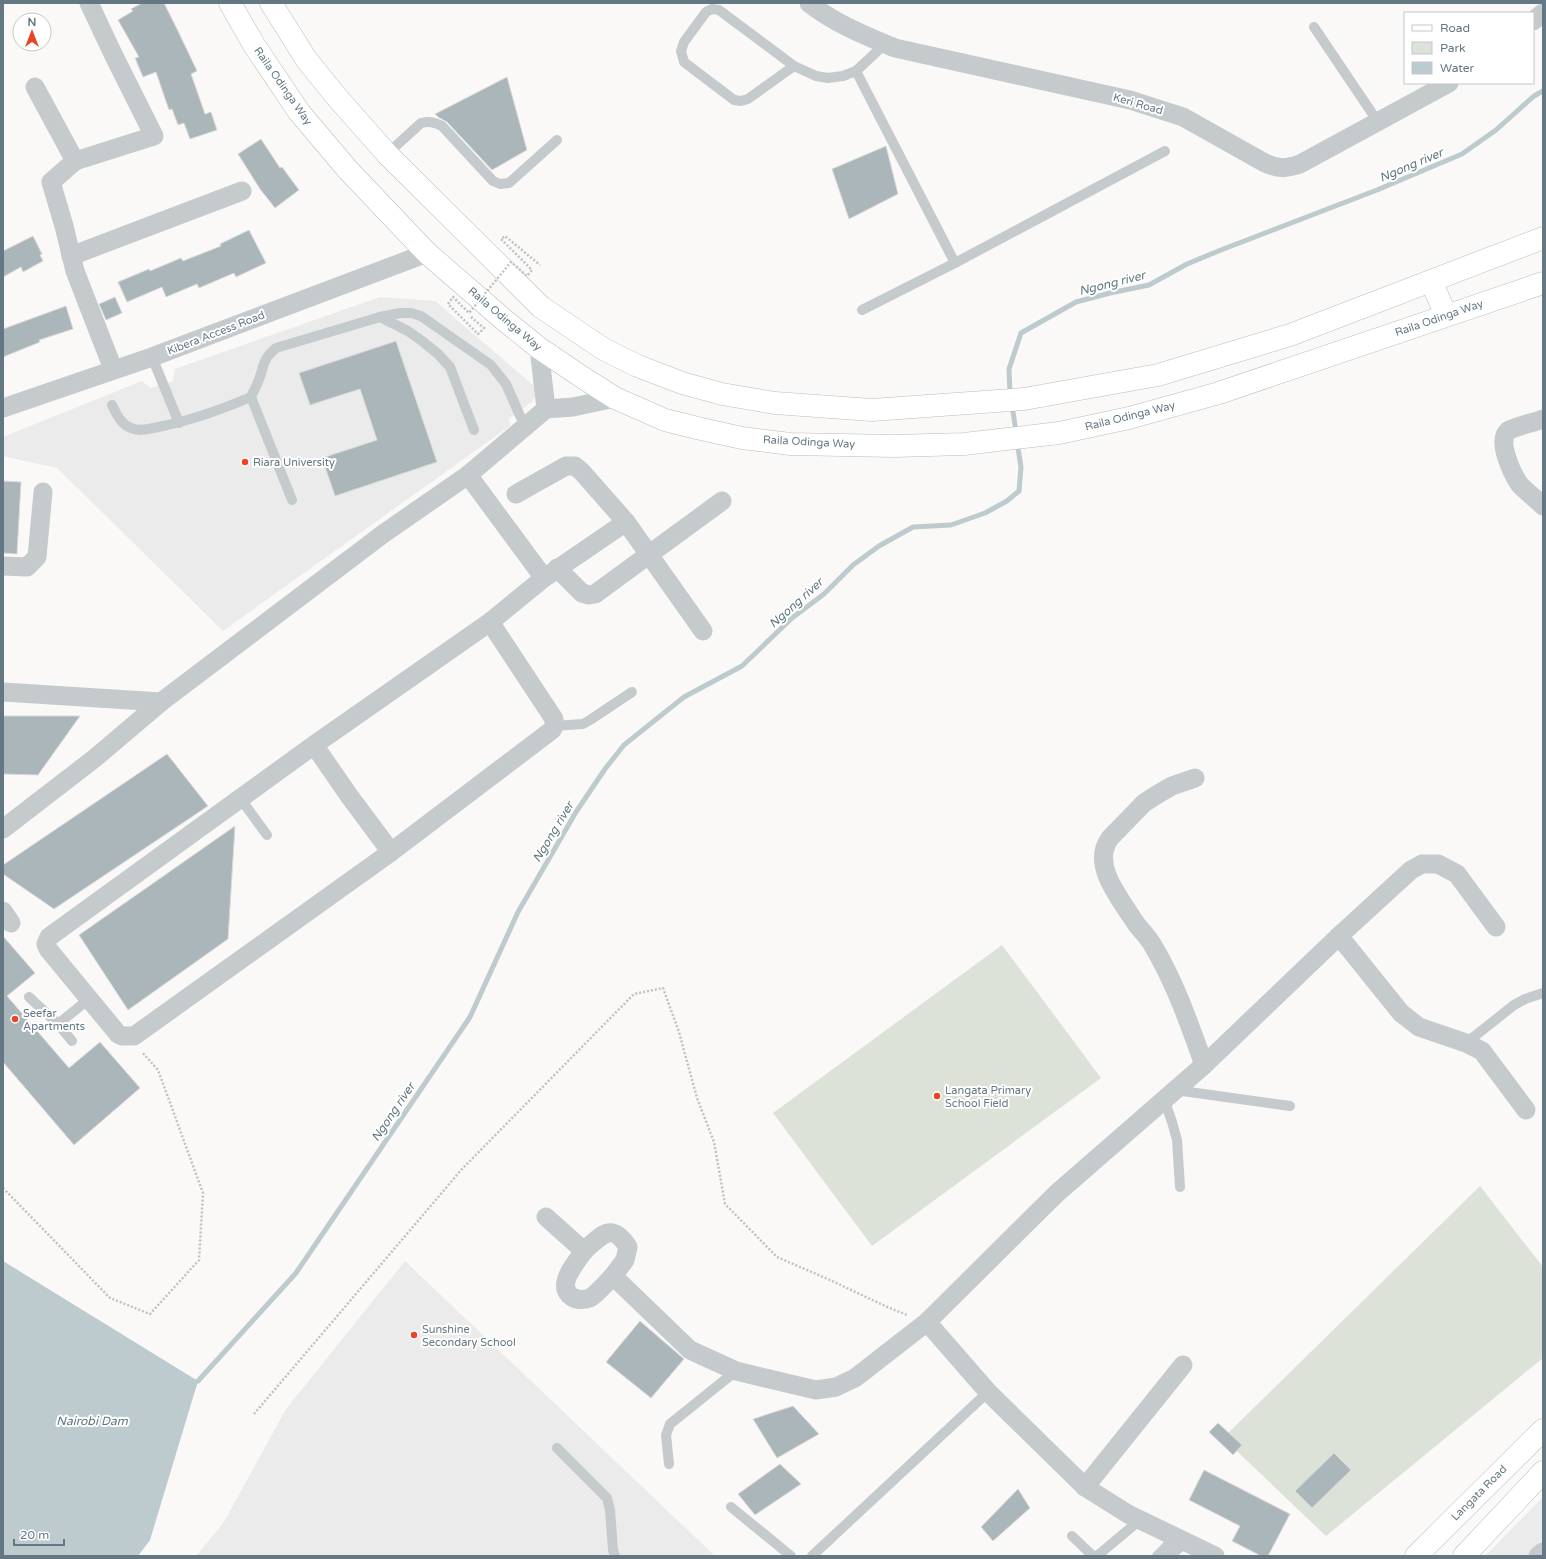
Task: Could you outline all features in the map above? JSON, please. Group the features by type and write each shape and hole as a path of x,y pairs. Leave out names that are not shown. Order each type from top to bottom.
{"main road":[{"name":"Raila Odinga Way","path":"230,3 254,46 299,112 348,170 428,253 503,319 539,348 615,398 665,420 742,438 790,444 894,446 964,444 1027,438 1059,433 1129,418 1219,393 1543,283"},
{"path":"271,3 306,59 335,95 387,154 541,307 605,350 654,373 682,383 722,394 775,403 872,410 1024,399 1158,375 1290,335 1543,238"},
{"path":"1431,281 1446,315"},
{"name":"Langata Road","path":"1416,1556 1543,1430"},
{"path":"1464,1556 1543,1472"}],"street":[{"path":"89,3 154,136 74,161 51,182 75,271 113,369"},
{"name":"Keri Road","path":"809,3 820,12 868,37 895,48 929,57 1130,100 1183,117 1265,163 1277,168 1287,168 1300,164 1446,84"},
{"path":"1534,20 1543,13"},
{"path":"35,87 74,161"},
{"path":"71,256 242,191"},
{"name":"Kibera Access Road","path":"3,408 152,356 428,253"},
{"path":"539,348 546,409"},
{"path":"3,829 95,758 161,702 383,534 468,475 546,409 572,407 615,398"},
{"path":"1543,419 1508,430 1505,435 1504,446 1507,459 1520,484 1543,506"},
{"path":"516,494 566,466 574,466 582,472 626,522 703,631"},
{"path":"468,475 551,573 582,593 589,595 595,594 722,501"},
{"path":"3,566 27,567 37,557 43,492"},
{"path":"490,622 554,720 552,730 391,852 134,1036 118,1034 48,949 46,944 49,937 314,745 490,622 551,573 626,522"},
{"path":"3,692 161,702"},
{"path":"314,745 391,852"},
{"path":"1195,778 1172,786 1144,803 1110,838 1103,852 1107,876 1138,925 1151,942 1168,972 1180,999 1204,1065"},
{"path":"613,1276 690,1350 736,1371 816,1390 836,1387 855,1378 927,1322 1056,1194 1204,1065 1339,936 1411,870 1422,864 1438,864 1457,874 1496,927"},
{"path":"1339,936 1401,1013 1419,1027 1466,1043 1482,1051 1526,1110"},
{"path":"546,1217 584,1251"},
{"path":"612,1232 618,1235 628,1247 625,1260 613,1276 591,1297 583,1300 574,1298 569,1294 565,1285 567,1276 584,1251 604,1233 612,1232"},
{"path":"927,1322 988,1392 1085,1487 1128,1514 1215,1556"},
{"path":"1085,1487 1183,1365"},
{"path":"1538,1556 1543,1552"}],"lane":[{"path":"794,66 748,99 734,100 684,62 681,51 684,42 706,12 712,10 719,10 794,66 816,76 828,78 843,76 856,71 884,44"},
{"path":"1314,27 1378,122"},
{"path":"856,71 955,263"},
{"path":"387,154 421,123 428,121 434,122 442,126 493,182 500,184 509,183 557,140"},
{"path":"862,310 955,263 1165,151"},
{"path":"112,405 122,424 140,431 179,423 207,414 251,397 258,382 263,362 276,348 400,312 421,316 492,365 506,384 525,427"},
{"path":"380,317 422,341 438,354 450,367 474,430"},
{"path":"152,356 179,423"},
{"path":"251,397 292,500"},
{"path":"554,726 583,724 632,692"},
{"path":"240,798 267,836"},
{"path":"1466,1043 1514,1005 1525,999 1543,993"},
{"path":"28,997 58,1024 72,1041"},
{"path":"58,1024 89,999"},
{"path":"1180,1187 1177,1140 1172,1122 1169,1095 1290,1106"},
{"path":"669,1464 666,1435 670,1424 736,1371"},
{"path":"812,1556 988,1392"},
{"path":"557,1448 607,1498 610,1510 613,1550 616,1556"},
{"path":"731,1507 791,1556"},
{"path":"1097,1556 1140,1520"},
{"path":"1072,1536 1093,1556"},
{"path":"1157,1556 1181,1540"},
{"path":"1170,1556 1181,1540"}],"path":[{"path":"471,317 484,328 478,334 448,304 453,297 469,312 511,262 527,276 532,270 501,240 505,236 540,265"},
{"path":"254,1414 462,1169 634,994 663,988 679,1032 696,1098 714,1142 725,1204 777,1257 884,1306 927,1322"},
{"path":"3,1188 110,1298 150,1314 199,1260 203,1193 158,1070 128,1036"}],"shaded area":[{"name":"Riara University","path":"380,297 435,301 539,390 533,401 509,419 510,426 223,631 57,468 3,456 3,437 142,381 151,388 173,381 175,369"},
{"name":"Sunshine Secondary School","path":"405,1261 715,1556 196,1556 224,1522 286,1409"},
{"path":"1543,1497 1543,1556 1485,1556"}],"green space":[{"name":"Langata Primary School Field","path":"1002,945 1101,1078 872,1246 773,1113"},
{"path":"1480,1186 1543,1267 1543,1358 1326,1536 1223,1438"}],"water":[{"name":"Nairobi Dam","path":"3,1261 198,1381 150,1540 138,1556 3,1556"}],"building":[{"path":"142,3 164,3 197,71 191,74 205,114 211,112 217,130 190,139 184,123 178,125 172,109 169,110 156,72 143,77 135,58 139,57 118,20 133,11 131,9"},
{"path":"507,77 527,150 492,170 447,122 435,114"},
{"path":"261,139 280,168 282,167 299,190 275,208 260,189 238,154"},
{"path":"886,146 898,194 849,219 832,169"},
{"path":"249,230 266,263 236,277 234,273 199,288 197,284 166,297 162,287 127,302 118,282 149,269 150,271 181,258 183,261 221,246 220,244"},
{"path":"33,236 42,254 40,255 43,261 23,272 21,267 3,277 3,251"},
{"path":"115,297 122,313 106,320 99,304"},
{"path":"66,306 73,329 39,340 40,342 3,357 3,329"},
{"path":"396,341 437,462 335,496 322,458 377,440 360,389 310,405 299,373"},
{"path":"3,481 21,482 17,554 3,553"},
{"path":"3,716 80,716 38,775 3,774"},
{"path":"167,754 208,806 54,909 3,874 3,865"},
{"path":"235,826 228,939 128,1010 79,935"},
{"name":"Seefar Apartments","path":"3,936 35,973 7,996 69,1068 100,1042 140,1088 74,1145 3,1062"},
{"path":"640,1321 684,1359 651,1398 606,1362"},
{"path":"793,1406 819,1434 777,1458 753,1419"},
{"path":"1218,1423 1242,1445 1233,1455 1209,1432"},
{"path":"1334,1453 1351,1470 1312,1508 1295,1491"},
{"path":"780,1464 801,1484 755,1515 738,1494"},
{"path":"1204,1470 1290,1514 1268,1556 1261,1556 1232,1541 1240,1526 1189,1500"},
{"path":"1018,1489 1030,1508 993,1541 981,1527"}],"waterway":[{"name":"Ngong river","path":"1010,395 1009,369 1021,333 1076,302 1149,285 1187,264 1377,190 1462,154 1496,130 1534,96 1543,91"},
{"name":"Ngong river","path":"1012,405 1016,432"},
{"name":"Ngong river","path":"198,1381 296,1273 470,1017 518,912 576,812 605,769 624,745 684,697 742,666 792,618 824,594 853,565 879,546 913,527 951,525 985,513 1007,501 1019,491 1021,467 1017,442"}],"place":[{"name":"Riara University","path":"245,462"},
{"name":"Seefar Apartments","path":"15,1019"},
{"name":"Langata Primary School Field","path":"937,1096"},
{"name":"Sunshine Secondary School","path":"414,1335"}]}
